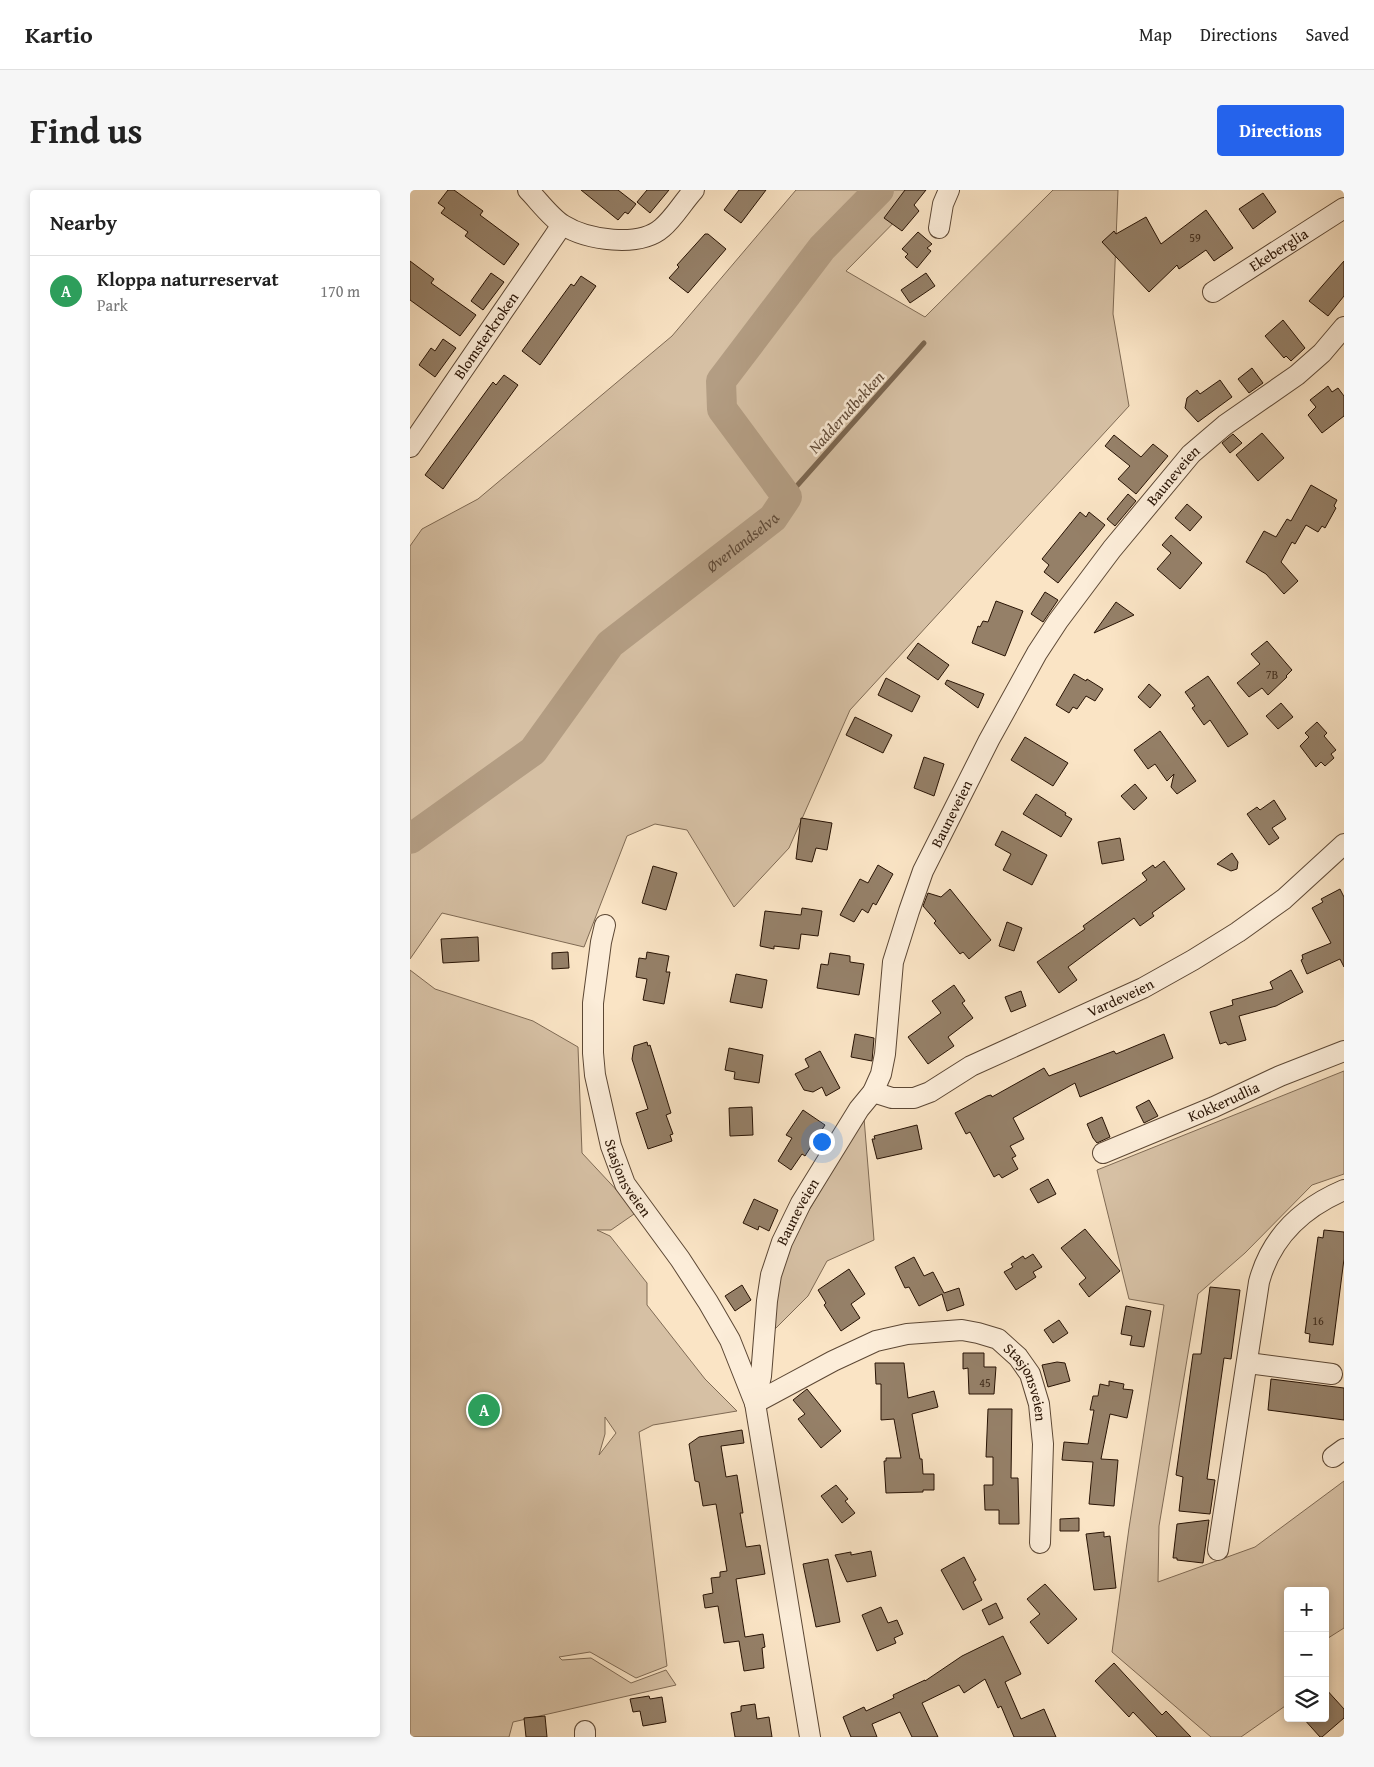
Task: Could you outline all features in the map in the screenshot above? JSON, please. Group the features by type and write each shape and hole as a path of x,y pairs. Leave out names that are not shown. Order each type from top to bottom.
{"street":[{"path":"528,190 562,225 602,239 631,240 646,237 661,229 694,190"},
{"path":"940,228 943,204 950,190"},
{"name":"Ekeberglia","path":"1213,292 1344,208"},
{"name":"Blomsterkroken","path":"410,447 562,225"},
{"name":"Bauneveien","path":"755,1403 761,1376 771,1274 782,1242 801,1203 859,1109 873,1092 881,1074 885,1054 893,962 923,871 961,792 1036,653 1112,549 1191,454 1224,425 1297,375 1322,353 1344,327"},
{"name":"Vardeveien","path":"873,1092 892,1098 914,1098 930,1092 980,1062 1143,988 1238,932 1284,898 1344,844"},
{"name":"Stasjonsveien","path":"605,925 593,1003 593,1053 595,1075 611,1146 625,1184 680,1259 730,1340 755,1403 810,1737"},
{"name":"Kokkerudlia","path":"1103,1153 1214,1108 1280,1076 1344,1052"},
{"path":"1218,1550 1259,1282 1264,1264 1276,1243 1289,1226 1327,1197 1344,1190"},
{"name":"Stasjonsveien","path":"755,1403 833,1361 876,1342 907,1334 962,1330 998,1340 1018,1357 1030,1374 1039,1404 1043,1444 1040,1543"},
{"path":"1248,1363 1332,1374"}],"shaded area":[{"path":"796,190 926,190 846,271 925,317 1053,190 1118,190 1113,314 1129,406 850,710 789,848 734,907 687,830 655,824 627,836 584,947 442,913 410,959 410,546 422,529 478,499 672,336"},
{"path":"410,970 435,989 533,1021 578,1047 582,1153 637,1212 611,1230 597,1230 610,1236 647,1283 647,1305 705,1379 737,1411 653,1425 639,1432 667,1666 636,1678 590,1652 559,1657 562,1660 591,1658 631,1683 666,1670 676,1685 513,1722 509,1737 410,1737","holes":["605,1417 616,1433 599,1455 605,1434"]},
{"path":"1344,1071 1344,1174 1312,1185 1245,1253 1198,1294 1159,1526 1158,1582 1255,1547 1344,1481 1344,1628 1329,1637 1329,1587 1284,1587 1284,1707 1241,1737 1211,1737 1112,1652 1129,1528 1164,1305 1129,1299 1097,1170"},
{"path":"864,1118 874,1240 827,1261 808,1296 772,1332 778,1280 790,1242"}],"building":[{"path":"448,190 454,190 483,211 480,215 519,244 504,265 465,236 468,232 441,213 445,208 438,203"},
{"path":"581,190 618,190 636,204 628,214 625,212 618,220"},
{"path":"647,190 669,190 650,213 637,202"},
{"path":"739,190 766,190 741,223 724,210"},
{"path":"905,190 926,190 914,205 919,211 902,231 884,218"},
{"path":"1263,193 1276,212 1253,229 1239,209"},
{"path":"1206,210 1233,248 1214,261 1206,250 1179,269 1177,265 1149,292 1102,242 1114,231 1116,234 1146,217 1161,244"},
{"path":"918,232 932,244 927,248 931,251 917,268 905,257 908,254 902,249"},
{"path":"705,234 708,234 726,249 688,293 669,278 679,267 677,265"},
{"path":"410,261 434,279 431,283 476,315 460,336 410,300"},
{"path":"1344,261 1344,296 1328,316 1309,301"},
{"path":"491,273 504,282 483,310 471,301"},
{"path":"926,273 935,286 910,303 901,290"},
{"path":"581,276 596,286 540,365 522,351 571,284 574,286"},
{"path":"1283,320 1305,348 1291,361 1286,356 1284,358 1265,336"},
{"path":"443,339 456,348 435,377 419,365 431,348 435,351"},
{"path":"1252,368 1263,383 1249,393 1238,379"},
{"path":"504,375 518,385 443,489 425,475 493,382 496,385"},
{"path":"1220,380 1232,397 1198,422 1185,408 1187,398 1197,390 1200,394"},
{"path":"1328,386 1332,392 1338,388 1344,396 1344,416 1322,433 1308,415 1316,407 1310,400"},
{"path":"1262,433 1284,458 1258,481 1236,455"},
{"path":"1233,434 1242,443 1230,453 1222,443"},
{"path":"1114,435 1141,457 1153,444 1168,456 1136,494 1118,479 1130,466 1105,446"},
{"path":"1311,485 1337,500 1334,506 1336,508 1325,528 1322,526 1318,532 1306,525 1295,544 1292,542 1281,562 1298,581 1284,594 1266,574 1246,562 1264,531 1276,537 1287,519 1291,521"},
{"path":"1128,494 1136,501 1115,526 1107,519"},
{"path":"1187,504 1202,517 1190,531 1175,518"},
{"path":"1080,512 1086,517 1089,512 1105,525 1058,583 1044,572 1049,565 1042,559"},
{"path":"1171,535 1202,563 1180,589 1157,569 1171,553 1162,545"},
{"path":"1045,592 1058,600 1043,622 1031,614"},
{"path":"996,601 1023,611 1005,656 972,643 978,626 980,627 983,621 988,622"},
{"path":"1116,602 1134,615 1094,633"},
{"path":"1267,641 1292,670 1268,695 1262,688 1249,697 1237,683 1260,664 1251,654"},
{"path":"918,643 949,665 938,680 907,658"},
{"path":"1074,674 1086,681 1087,679 1103,689 1095,701 1086,696 1077,709 1073,707 1069,713 1056,705"},
{"path":"1208,676 1248,734 1228,747 1210,720 1204,725 1192,708 1195,706 1185,692"},
{"path":"886,678 920,696 912,712 878,695"},
{"path":"947,680 984,694 978,708 945,684"},
{"path":"1149,684 1161,695 1150,708 1138,697"},
{"path":"1281,703 1293,717 1278,729 1266,716"},
{"path":"855,717 892,735 883,753 846,735"},
{"path":"1317,722 1327,733 1324,736 1336,750 1331,754 1334,758 1325,766 1321,762 1316,767 1300,746 1309,737 1305,733"},
{"path":"1160,731 1196,781 1177,794 1171,787 1174,774 1167,781 1155,764 1148,769 1134,750"},
{"path":"1025,737 1068,763 1053,786 1011,760"},
{"path":"924,757 944,764 934,796 914,788"},
{"path":"1135,784 1147,798 1134,810 1121,796"},
{"path":"1036,794 1066,813 1065,815 1072,819 1061,837 1023,814"},
{"path":"1274,800 1286,819 1272,828 1279,838 1269,845 1247,814 1257,807 1260,810"},
{"path":"801,818 832,823 827,850 816,848 812,862 796,859"},
{"path":"1002,831 1047,855 1032,885 1003,870 1011,854 995,845"},
{"path":"1120,838 1124,860 1102,864 1098,842"},
{"path":"1232,853 1238,862 1237,869 1231,871 1217,864"},
{"path":"1164,861 1185,889 1152,913 1154,916 1140,926 1134,918 1068,967 1077,980 1059,993 1037,962 1085,929 1083,926 1147,880 1142,873 1153,865 1155,868"},
{"path":"878,865 893,874 876,905 873,903 868,913 862,909 854,922 840,915 860,879 868,883"},
{"path":"653,866 677,873 666,910 642,903"},
{"path":"950,889 991,940 969,959 963,952 960,954 934,923 936,921 923,906 928,893 941,897"},
{"path":"1340,889 1344,897 1344,967 1340,959 1307,974 1301,960 1303,959 1302,955 1331,943 1312,908 1323,902 1321,899"},
{"path":"802,908 822,911 818,936 801,934 799,949 774,946 774,949 760,946 765,911 801,915"},
{"path":"1007,922 1022,928 1014,951 999,946"},
{"path":"478,937 479,961 443,963 441,939"},
{"path":"568,952 569,968 552,969 552,953"},
{"path":"647,952 669,956 666,972 670,972 664,1004 643,1000 647,979 636,977 639,958 646,959"},
{"path":"830,953 850,956 850,962 864,964 859,995 817,988 821,964 828,965"},
{"path":"1291,970 1303,992 1276,1006 1239,1016 1246,1040 1228,1045 1226,1042 1220,1044 1210,1012 1233,1005 1232,1000 1273,989 1270,982"},
{"path":"736,974 767,980 762,1008 730,1002"},
{"path":"954,985 965,1001 962,1003 973,1018 948,1037 954,1046 928,1064 908,1037 941,1013 932,1001"},
{"path":"1021,991 1026,1006 1011,1012 1005,997"},
{"path":"855,1034 874,1038 872,1061 851,1057"},
{"path":"1164,1034 1173,1058 1080,1097 1075,1083 1013,1118 1024,1139 1010,1146 1016,1156 1012,1158 1018,1169 1002,1178 999,1174 994,1177 970,1132 966,1134 955,1113 987,1096 991,1095 992,1097 1044,1068 1049,1076 1114,1051 1116,1054"},
{"path":"647,1042 648,1046 650,1045 671,1113 666,1115 673,1134 670,1135 672,1141 648,1149 636,1113 648,1109 632,1059 634,1046"},
{"path":"729,1048 763,1055 759,1083 734,1079 735,1072 725,1070"},
{"path":"820,1051 840,1088 826,1096 822,1087 813,1092 804,1090 795,1074 809,1067 805,1059"},
{"path":"1149,1100 1158,1116 1144,1123 1136,1107"},
{"path":"752,1107 753,1135 730,1136 729,1108"},
{"path":"803,1110 825,1125 805,1156 802,1154 791,1170 778,1161 792,1138 786,1135"},
{"path":"1102,1117 1110,1137 1097,1143 1087,1124"},
{"path":"917,1125 922,1149 877,1159 872,1139 875,1139 874,1136"},
{"path":"1048,1179 1056,1194 1038,1203 1030,1189"},
{"path":"754,1199 778,1210 769,1231 759,1226 758,1230 743,1223"},
{"path":"1085,1229 1120,1271 1089,1297 1079,1284 1086,1278 1061,1248"},
{"path":"1324,1230 1344,1232 1344,1259 1333,1345 1309,1342 1310,1334 1305,1333 1318,1237 1323,1238"},
{"path":"1033,1254 1042,1267 1033,1272 1036,1277 1016,1290 1004,1272 1013,1267 1011,1264 1023,1256 1025,1259"},
{"path":"914,1257 924,1276 933,1272 944,1293 959,1288 964,1305 947,1311 942,1294 919,1306 909,1287 905,1288 895,1267"},
{"path":"849,1269 865,1294 851,1304 860,1318 841,1331 824,1305 826,1303 818,1290"},
{"path":"742,1285 751,1300 735,1311 725,1296"},
{"path":"1210,1287 1240,1290 1231,1359 1224,1358 1207,1479 1215,1480 1210,1514 1179,1511 1183,1477 1176,1475 1193,1354 1201,1354"},
{"path":"1126,1306 1151,1311 1144,1347 1130,1345 1132,1336 1121,1334"},
{"path":"1059,1320 1068,1333 1053,1343 1044,1330"},
{"path":"963,1353 984,1353 984,1367 996,1367 994,1394 969,1394 968,1368 963,1369"},
{"path":"1057,1362 1065,1363 1070,1381 1048,1387 1042,1365"},
{"path":"875,1363 904,1363 908,1398 934,1391 938,1407 912,1414 920,1459 922,1459 923,1474 934,1474 934,1490 886,1493 884,1461 886,1461 886,1458 901,1458 894,1419 881,1420 881,1384 876,1384"},
{"path":"1271,1379 1344,1388 1344,1420 1268,1410"},
{"path":"1109,1381 1124,1384 1123,1389 1133,1390 1127,1418 1110,1414 1101,1459 1118,1460 1114,1506 1089,1504 1093,1462 1062,1460 1064,1442 1088,1444 1094,1410 1090,1410 1093,1396 1098,1396 1100,1384 1109,1386"},
{"path":"807,1389 841,1431 821,1448 798,1419 805,1414 793,1400"},
{"path":"988,1409 1012,1409 1011,1478 1018,1478 1019,1524 999,1524 999,1510 985,1510 984,1485 993,1485 993,1457 986,1457"},
{"path":"742,1430 744,1443 721,1446 726,1477 737,1475 743,1513 740,1513 746,1547 760,1545 765,1574 736,1579 745,1637 763,1634 765,1647 762,1648 764,1668 744,1671 739,1641 724,1643 718,1606 705,1608 703,1595 713,1593 711,1578 720,1577 720,1572 727,1571 716,1504 703,1506 699,1482 695,1481 689,1444 699,1437"},
{"path":"836,1485 848,1499 845,1501 855,1513 842,1523 821,1496"},
{"path":"1079,1518 1079,1531 1060,1531 1060,1519"},
{"path":"1209,1520 1203,1563 1173,1558 1177,1524"},
{"path":"1104,1532 1104,1537 1110,1536 1116,1588 1094,1590 1086,1534"},
{"path":"871,1551 876,1576 847,1582 835,1555 851,1552 851,1555"},
{"path":"964,1557 976,1580 973,1582 982,1600 963,1610 941,1570"},
{"path":"828,1559 840,1622 816,1627 803,1564"},
{"path":"1045,1584 1077,1619 1048,1644 1030,1622 1040,1614 1027,1599"},
{"path":"996,1603 1003,1618 989,1625 982,1610"},
{"path":"881,1607 888,1623 897,1620 903,1634 894,1638 896,1643 877,1651 862,1615"},
{"path":"1003,1636 1021,1674 1005,1682 1021,1719 1044,1709 1056,1737 1014,1737 1001,1706 998,1708 985,1679 964,1693 959,1685 922,1703 938,1737 912,1737 900,1712 872,1724 877,1737 851,1737 843,1717 864,1707 866,1711 894,1698 893,1695 925,1681 962,1656"},
{"path":"1114,1663 1162,1715 1166,1711 1191,1737 1157,1737 1133,1712 1129,1717 1095,1681"},
{"path":"1329,1692 1344,1709 1344,1718 1320,1737 1307,1722 1329,1722"},
{"path":"649,1696 650,1699 662,1697 666,1722 643,1726 640,1711 633,1712 630,1699"},
{"path":"755,1704 757,1719 769,1717 772,1737 735,1737 731,1713 741,1711 741,1706"},
{"path":"545,1716 547,1737 526,1737 524,1718"}],"waterway":[{"name":"Øverlandselva","path":"410,839 533,751 610,644 773,518 787,497 722,409 721,381 822,248 879,190"},
{"name":"Nadderudbekken","path":"787,497 924,343"}],"place":[{"name":"Kloppa naturreservat","path":"484,1410"}]}
